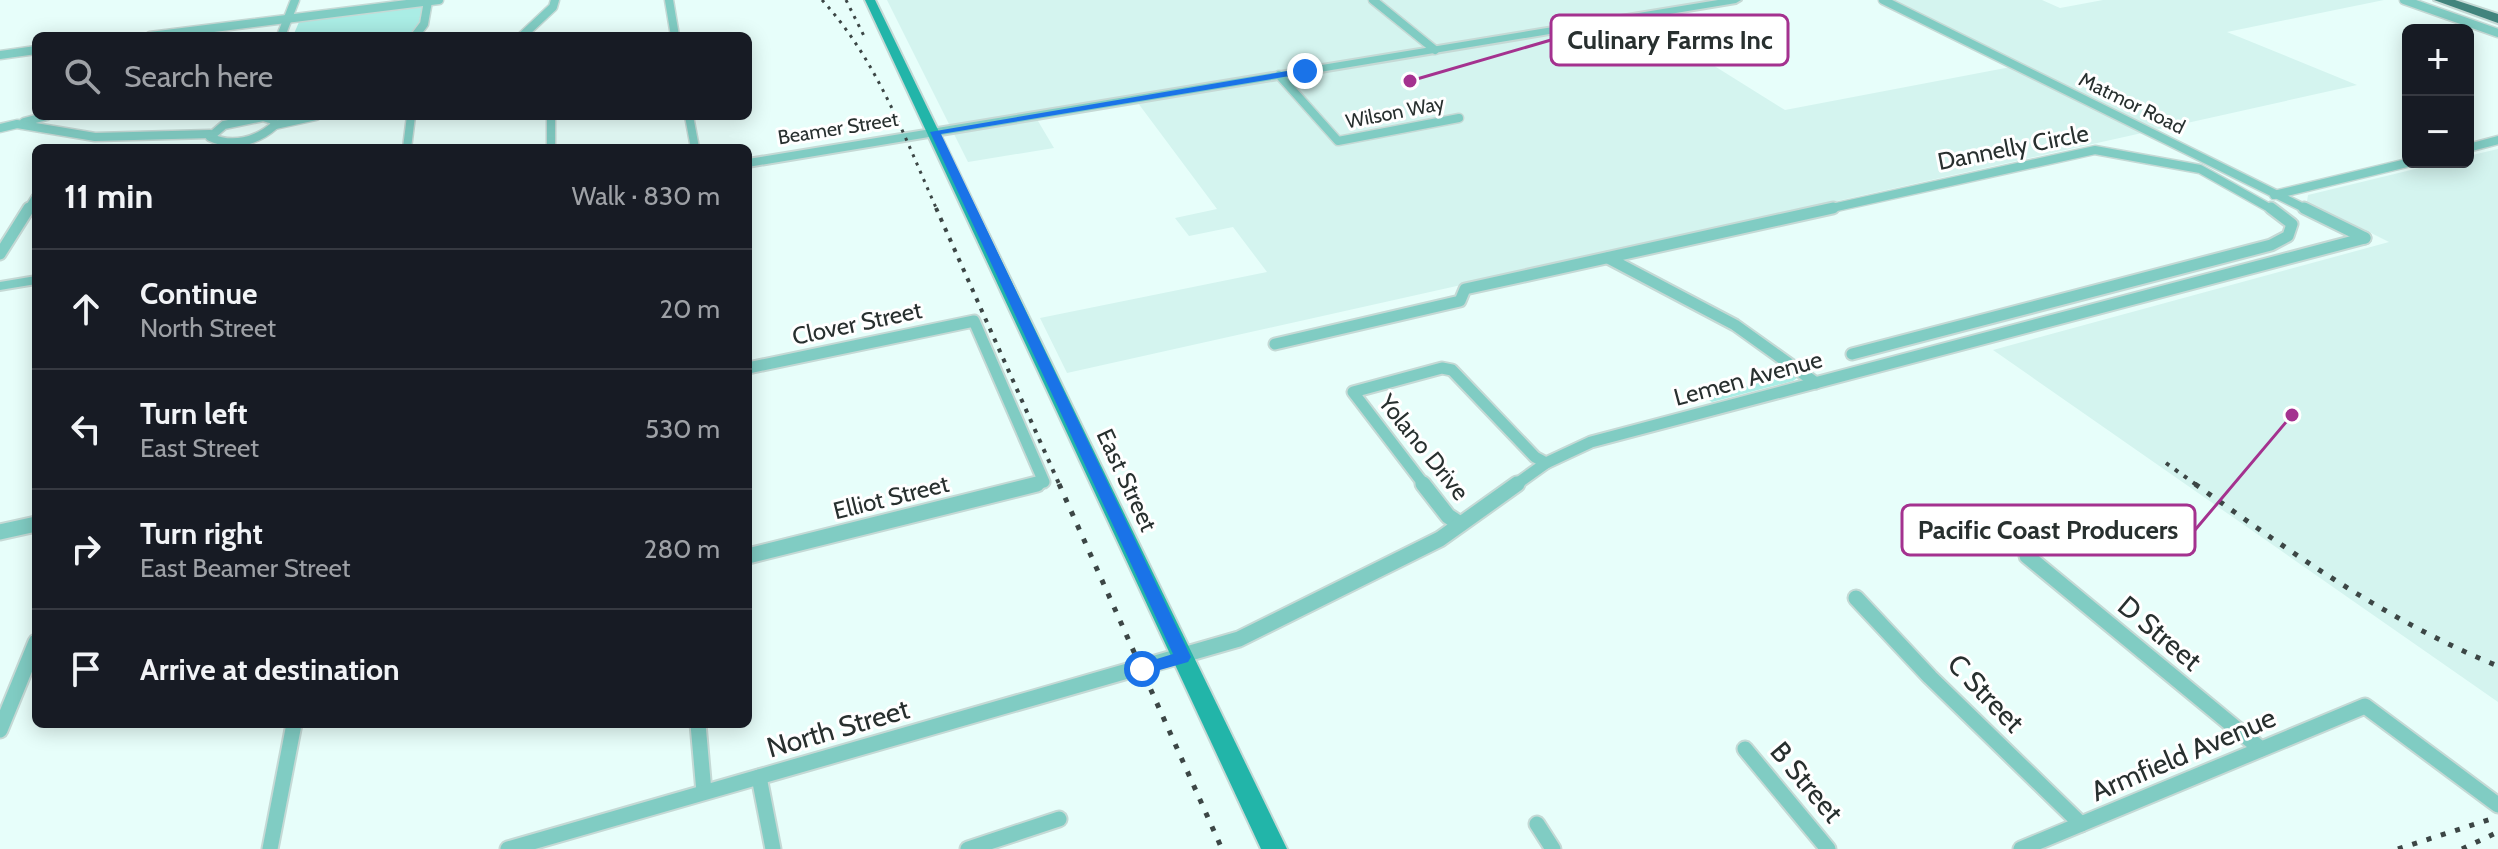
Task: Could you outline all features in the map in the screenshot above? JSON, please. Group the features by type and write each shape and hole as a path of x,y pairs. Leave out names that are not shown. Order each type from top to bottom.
{"highway":[{"path":"2441,0 2498,19"},
{"path":"2481,0 2498,6"}],"main road":[{"name":"East Street","path":"870,0 1274,849"}],"street":[{"path":"283,32 295,0"},
{"path":"182,32 439,0"},
{"path":"526,32 553,7 555,0"},
{"path":"669,0 674,32"},
{"path":"1373,0 1435,50"},
{"name":"Beamer Street","path":"752,162 1736,0"},
{"name":"Matmor Road","path":"1883,0 2365,238"},
{"path":"2404,0 2498,33"},
{"path":"418,32 424,24 428,1"},
{"path":"0,55 32,51"},
{"name":"Wilson Way","path":"1279,75 1338,141 1459,118"},
{"path":"0,128 32,120"},
{"path":"17,124 95,137 210,134 239,120"},
{"path":"271,120 275,125"},
{"path":"240,144 262,135 275,125 298,120"},
{"path":"408,144 410,120"},
{"path":"551,120 551,144"},
{"path":"690,120 694,144"},
{"path":"210,134 216,141 232,144"},
{"path":"85,144 95,137"},
{"path":"2474,146 2498,140"},
{"name":"Dannelly Circle","path":"1275,344 1460,301 1465,289 2095,150 2200,169 2259,199 2292,224 2288,236 2271,245 1852,354"},
{"path":"2259,199 2402,164"},
{"path":"0,254 32,203"},
{"name":"Lemen Avenue","path":"1183,657 1276,623 1440,539 1546,463 1591,442 2365,238"},
{"path":"1608,258 1629,273 1733,324 1778,352 1816,383"},
{"path":"0,286 32,281"},
{"path":"2130,282 2151,295"},
{"name":"Clover Street","path":"752,367 974,321 1044,482"},
{"path":"1885,346 1904,360"},
{"name":"Yolano Drive","path":"1460,524 1448,516 1353,392 1442,368 1452,370 1535,457 1546,463"},
{"name":"Elliot Street","path":"752,555 1044,482"},
{"path":"0,532 32,525"},
{"name":"D Street","path":"2027,556 2261,749"},
{"name":"C Street","path":"1856,598 1928,671 1930,677 2081,824"},
{"path":"0,730 32,652"},
{"name":"North Street","path":"508,849 1183,657"},
{"name":"Armfield Avenue","path":"2021,849 2365,706 2498,805"},
{"path":"270,849 293,728"},
{"path":"698,728 704,792"},
{"name":"B Street","path":"1745,749 1828,849"},
{"path":"759,777 773,849"},
{"path":"968,849 1059,819"},
{"path":"1537,824 1553,849"}],"shaded area":[{"path":"887,0 1735,0 1636,17 1785,110 2016,66 1883,0 2042,0 2060,8 2103,0 2384,0 2227,32 2357,85 1067,373 1040,318 1267,272 1233,227 1189,236 1175,218 1217,209 1135,99 1035,116 1054,148 968,162"},
{"path":"423,5 418,26 413,32 295,32 299,22"},
{"path":"2498,149 2498,702 1993,350 2389,242 2307,201 2308,195 2419,168 2474,168 2474,155"},
{"path":"1794,374 1797,378 1793,381 1712,402 1704,397"}],"railway":[{"path":"822,0 874,73 937,210"},
{"path":"846,0 864,36"},
{"path":"936,208 1060,486"},
{"path":"2166,463 2198,486"},
{"path":"1059,484 1222,849"},
{"path":"2195,484 2304,560 2379,607 2498,666"},
{"path":"2398,849 2494,818"},
{"path":"2462,849 2498,832"}],"place":[{"name":"Culinary Farms Inc","path":"1410,81"},
{"name":"Pacific Coast Producers","path":"2292,415"}],"route":[{"path":"1142,669 1183,657 935,132 1305,71"}]}
